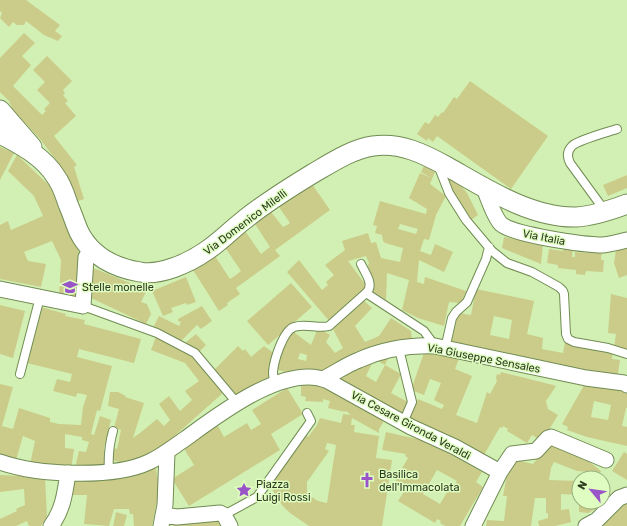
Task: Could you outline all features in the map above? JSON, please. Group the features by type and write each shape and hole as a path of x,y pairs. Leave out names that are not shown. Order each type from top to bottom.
{"street":[{"path":"0,110 19,130 43,161"},
{"path":"0,134 9,138 43,161"},
{"name":"Via Domenico Milelli","path":"43,161 55,175 60,184 79,232 92,251 108,262 139,272 152,274 166,270 206,252 264,204 335,160 372,146 397,146 416,151 484,188 523,205 559,216 585,216 606,212 627,204"},
{"name":"Via Italia","path":"484,188 498,219 501,223 514,230 589,244 614,244 627,240"},
{"path":"0,289 83,306 86,257 92,251"},
{"name":"Via Giuseppe Sensales","path":"323,379 359,360 387,351 424,346 586,378 626,381"},
{"path":"0,470 17,468 68,473 109,471 131,468 149,463 167,453 237,403 274,384 288,379 301,377 323,379"},
{"name":"Via Cesare Gironda Veraldi","path":"323,379 403,423 455,447 500,472"},
{"path":"473,526 500,472 512,454 536,451 548,438 553,437 606,460"},
{"path":"167,453 162,520 218,512 227,521"},
{"path":"0,462 17,468"},
{"path":"51,526 59,514 65,498 68,473"},
{"path":"593,524 619,498 627,495"}],"lane":[{"path":"606,212 570,163 568,155 572,146 576,143 617,129"},
{"path":"436,161 449,193 455,203 466,220 497,256 507,263 532,272 562,288 564,294 566,334 568,339 574,342 608,348 627,354"},
{"path":"366,293 424,331 440,348 452,318 467,302 486,259 489,247"},
{"path":"274,384 273,371 282,341 287,332 295,327 326,327 332,324 369,290 369,278 361,264"},
{"path":"20,374 40,297"},
{"path":"83,306 157,333 195,353 237,403"},
{"path":"399,349 412,402 403,423"},
{"path":"227,521 257,497 312,421 307,413"},
{"path":"109,471 108,456 114,431"}],"building":[{"path":"0,0 26,0 60,25 55,31 62,36 58,41 44,35 26,21 24,25 17,25 13,22 9,27 0,18 2,13 0,11"},
{"path":"24,33 35,43 22,56 31,65 13,86 42,115 46,111 44,109 50,103 37,90 45,82 33,70 47,56 72,81 63,90 65,93 63,95 68,101 65,103 76,116 54,136 77,165 74,167 84,199 75,202 66,173 40,139 10,107 12,106 9,103 10,102 0,92 0,58"},
{"path":"470,81 548,136 511,189 437,136 433,142 428,138 427,141 417,134 425,122 429,124 435,115 438,117 442,112 443,113 454,97 457,99"},
{"path":"0,147 14,153 0,180"},
{"path":"17,155 52,188 79,253 77,300 59,297 61,260 52,241 24,252 28,261 46,264 41,287 0,279 0,225 8,221 11,230 43,216 34,196 8,171"},
{"path":"424,166 435,172 430,184 446,196 436,215 429,240 424,239 420,251 431,255 435,244 453,252 444,272 419,260 417,282 424,284 425,277 466,291 461,303 449,302 444,326 418,318 402,310 409,280 387,273 386,300 372,291 368,265 369,263 366,256 348,261 368,288 331,323 287,272 299,260 322,290 328,285 326,282 334,275 325,265 345,250 342,241 368,233 371,243 376,242 381,258 400,262 403,248 385,243 382,235 375,233 377,226 373,225 380,201 426,214 427,209 409,198 420,173 431,178 421,172","holes":["400,224 418,229 416,234 398,229"]},
{"path":"627,175 627,188 608,196 603,185"},
{"path":"449,176 455,179 467,193 478,215 471,220 448,184 446,179"},
{"path":"312,184 330,210 275,250 280,256 236,288 240,294 219,311 193,270 215,256 230,279 236,275 241,271 224,246 245,231 261,254 270,247 255,224 271,212 283,227 290,223 279,207"},
{"path":"504,237 543,244 541,264 502,248"},
{"path":"564,246 573,247 572,257 575,257 575,252 586,253 587,248 602,249 601,260 604,260 603,272 586,271 585,275 576,274 576,270 558,268 558,265 547,263 549,249 563,251"},
{"path":"627,247 627,275 619,278 614,263 616,250"},
{"path":"94,269 147,290 141,302 147,304 151,314 146,324 91,298 91,270"},
{"path":"186,277 196,302 187,305 186,303 171,308 173,312 163,316 152,291"},
{"path":"291,283 312,307 268,345 247,321"},
{"path":"476,289 534,301 527,334 543,338 542,349 563,353 565,342 613,352 612,359 620,360 617,380 450,346 458,313 471,315","holes":["494,316 512,320 509,339 490,335"]},
{"path":"611,294 627,298 627,352 614,348 616,334 608,333"},
{"path":"362,299 372,308 355,326 365,342 379,336 391,318 411,331 412,340 316,377 289,373 275,369 283,342 291,330 311,345 318,328 330,335 326,342 335,353 343,348 333,329","holes":["300,353 307,355 306,361 298,359"]},
{"path":"0,305 25,311 13,358 0,354"},
{"path":"202,306 212,321 201,329 197,325 181,341 153,328 159,316 179,326 181,322 178,321 178,319"},
{"path":"41,307 66,314 65,316 85,320 84,324 141,339 134,363 79,349 77,357 112,366 100,411 97,410 91,434 94,435 100,416 111,420 104,447 104,469 75,468 79,451 86,452 89,442 82,440 82,437 65,434 65,448 74,449 71,470 30,464 35,441 23,436 16,460 0,455 0,384 13,387 2,426 13,429 19,408 50,418 50,422 81,425 83,407 87,395 77,393 76,397 53,391 57,379 70,382 72,374 27,363"},
{"path":"196,334 206,345 199,352 185,343"},
{"path":"156,337 194,355 224,392 151,457 125,463 111,460 115,448 117,449 121,430 114,428 119,409 108,406 110,392 118,392 126,396 125,397 144,403 133,438 157,419 164,426 170,420 159,404 169,396 180,411 192,400 185,391 199,381 185,363 151,350"},
{"path":"238,346 243,351 245,349 251,357 264,346 275,354 272,372 268,379 236,395 214,370"},
{"path":"425,350 460,356 455,369 472,376 456,415 477,423 487,392 490,394 497,381 497,374 500,375 501,372 556,386 546,401 548,409 558,415 542,441 532,435 527,443 507,431 508,429 503,426 502,428 500,427 484,455 468,445 409,420 418,399 442,409 444,405 434,400 441,383 430,379 424,395 411,390"},
{"path":"390,354 385,365 401,374 391,393 408,402 400,418 334,382 336,374 357,362","holes":["374,359 385,365 376,382 366,376"]},
{"path":"301,380 324,382 383,420 379,433 352,418 351,425 355,425 354,432 379,436 376,458 392,460 382,526 309,526 290,513 276,496 270,485 306,435 308,437 317,425 320,418 341,423 343,414 351,415 346,411 328,408 330,401 323,399 323,402 305,401 306,397 301,396","holes":["327,443 336,445 327,503 318,501 307,492 307,482 329,451 325,449"]},
{"path":"586,382 627,389 627,408 622,426 627,427 627,446 587,437 567,430 568,427 562,424","holes":["594,401 611,405 608,420 591,417"]},
{"path":"287,388 303,414 271,434 280,450 189,506 172,479 194,465 183,447 218,426 224,437 247,423 251,430 261,424 252,410"},
{"path":"386,432 439,444 437,446 482,472 476,482 483,487 460,526 445,526 437,519 435,523 398,501 407,487 395,480 408,458 405,456 406,454 382,450","holes":["437,470 457,481 454,486 452,484 440,504 423,494"]},
{"path":"549,444 583,457 600,470 574,470 554,462 551,468 549,480 571,481 571,495 561,494 561,510 569,509 571,522 555,526 539,526 538,521 548,518 548,513 546,513 546,498 535,498 531,526 486,526 487,520 504,521 507,496 503,496 507,475 516,460 533,464"},
{"path":"624,452 627,454 627,480 612,471"},
{"path":"155,464 159,485 152,526 134,526 133,514 130,514 129,509 114,509 109,526 84,524 87,495 72,495 74,476"},
{"path":"0,475 45,477 47,517 41,526 29,526 27,521 16,526 0,526 0,519 17,511 16,509 25,505 24,489 0,492"},
{"path":"627,499 627,526 601,526"},
{"path":"579,510 594,510 588,513 579,512"},
{"path":"116,512 127,515 124,526 113,526"},
{"path":"217,520 220,526 172,526 178,523"}],"place":[{"name":"Stelle monelle","path":"70,287"},
{"name":"Basilica dell'Immacolata","path":"367,480"},
{"name":"Piazza Luigi Rossi","path":"244,490"}]}
